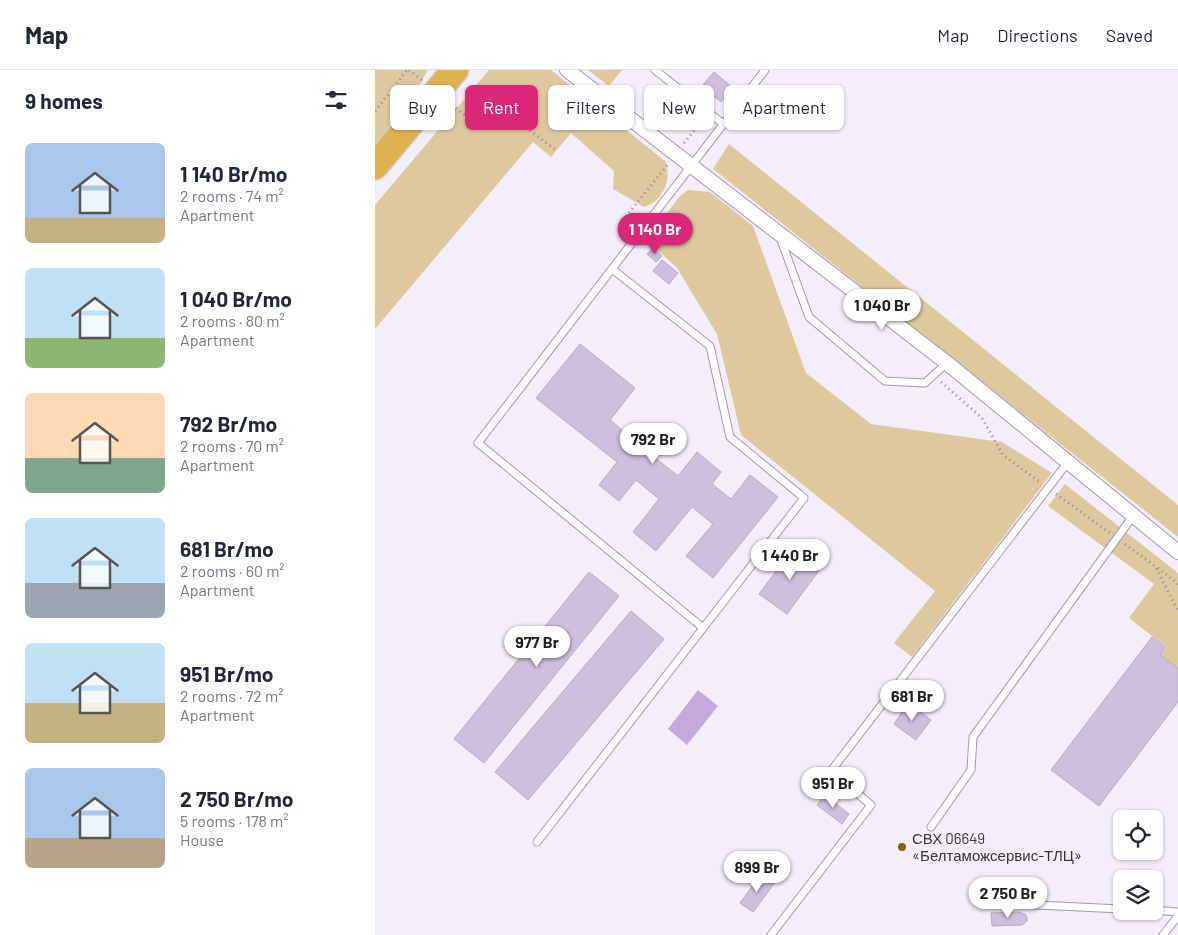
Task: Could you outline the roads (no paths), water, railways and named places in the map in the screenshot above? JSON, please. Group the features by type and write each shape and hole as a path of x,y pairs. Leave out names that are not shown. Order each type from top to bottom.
{"highway":[{"path":"375,166 440,81 455,70"}],"street":[{"path":"567,70 947,363 1178,552"}],"lane":[{"path":"655,70 722,123"},
{"path":"702,627 478,443 692,165 722,123 765,70"},
{"path":"778,232 809,317 885,381 925,383 947,363"},
{"path":"537,842 804,498 730,437 710,346 612,269"},
{"path":"771,935 871,804 831,771 1068,462"},
{"path":"931,827 971,770 973,737 1133,516"},
{"path":"1015,904 1113,909"},
{"path":"1163,911 1178,912"},
{"path":"1163,935 1178,916"}],"place":[{"name":"СВХ 06649 «Белтаможсервис-ТЛЦ»","path":"902,847"}]}
